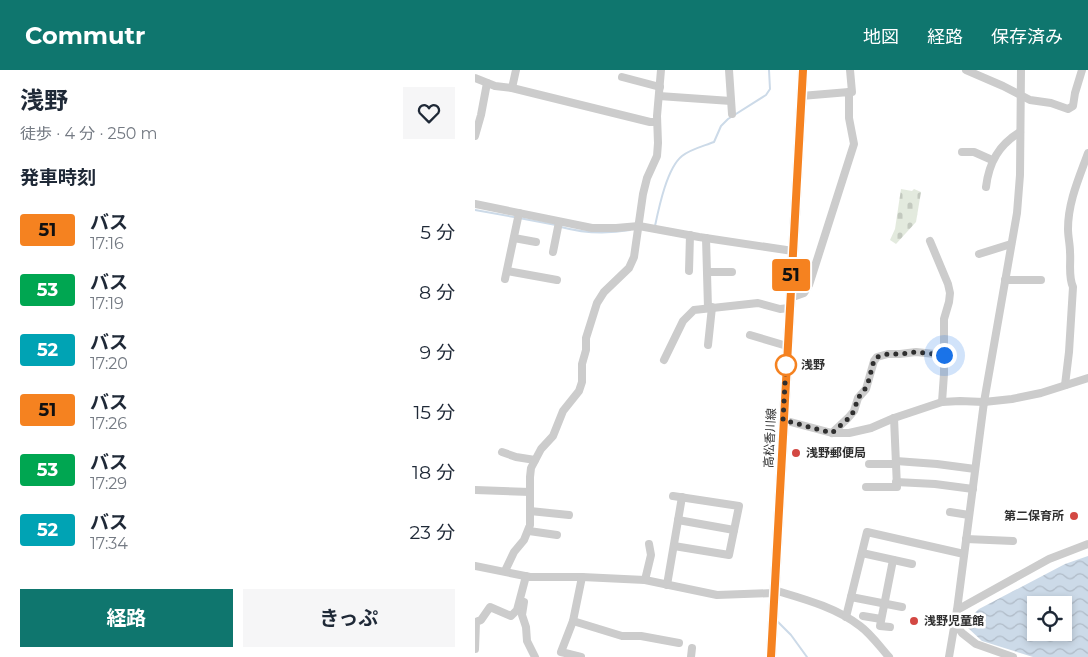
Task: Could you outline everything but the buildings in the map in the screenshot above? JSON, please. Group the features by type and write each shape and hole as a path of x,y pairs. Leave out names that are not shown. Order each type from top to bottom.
{"main road":[{"name":"高松香川線","path":"771,657 803,70"}],"street":[{"path":"512,88 516,70"},
{"path":"505,571 514,552 525,540 529,531 531,468 541,449 553,436 563,411 579,392 582,382 582,364 586,350 586,338 597,303 604,292 629,268 634,257 643,194 647,178 657,156 657,122 661,70"},
{"path":"729,70 732,114"},
{"path":"664,360 683,321 693,310 758,303 780,309 804,293 809,285 854,144 849,118 849,92 852,92 850,70"},
{"path":"966,70 1030,100 1068,108 1073,106 1082,70"},
{"path":"949,657 957,610 984,402 1019,190 1021,70"},
{"path":"621,77 660,87"},
{"path":"475,78 495,86 512,88 650,122 657,122"},
{"path":"475,136 487,83"},
{"path":"801,96 849,92"},
{"path":"659,96 731,101"},
{"path":"986,187 987,173 992,160 1012,137 1020,132"},
{"path":"962,152 974,152 992,160"},
{"path":"1065,386 1073,287 1068,239 1069,211 1072,196 1088,153"},
{"path":"475,204 559,225 592,228 638,228 793,251"},
{"path":"518,216 506,275 538,281 557,280"},
{"path":"553,252 559,225"},
{"path":"689,271 690,235"},
{"path":"514,238 536,242"},
{"path":"706,238 710,308 708,345"},
{"path":"930,241 950,292 944,319 942,402"},
{"path":"979,254 1011,244"},
{"path":"707,272 732,272"},
{"path":"1005,280 1041,280"},
{"path":"750,335 787,346"},
{"path":"832,433 854,411 858,398 865,389 874,360 877,357 888,354 916,352 944,355"},
{"path":"783,420 832,433 849,433 871,428 942,402 984,402 1012,399 1041,393 1088,378"},
{"path":"866,487 897,488 894,418"},
{"path":"502,452 515,457 535,460"},
{"path":"869,464 937,464 975,469"},
{"path":"897,482 973,489"},
{"path":"475,490 530,492"},
{"path":"673,496 739,506 729,555 674,546"},
{"path":"667,585 682,497"},
{"path":"530,511 569,515"},
{"path":"950,512 969,516"},
{"path":"678,520 734,530"},
{"path":"529,531 557,535"},
{"path":"846,617 867,532 964,554"},
{"path":"966,539 1013,541"},
{"path":"645,580 651,554 649,544"},
{"path":"957,610 1049,559 1088,544"},
{"path":"862,553 912,564"},
{"path":"890,627 880,626 893,560"},
{"path":"475,566 528,576 645,580 717,595 774,592 823,605 846,617 861,627 889,657"},
{"path":"475,649 475,622 481,620 490,607 511,616 517,610 528,576"},
{"path":"528,576 521,615 526,627 527,641 535,657"},
{"path":"581,657 561,652 573,621 582,577"},
{"path":"851,597 902,607"},
{"path":"863,616 881,619"},
{"path":"573,621 622,636 641,636 679,643"},
{"path":"955,623 962,633 976,644 1013,657"},
{"path":"691,657 693,648"}],"green space":[{"path":"901,189 912,191 914,189 921,192 916,222 896,244 890,240 895,229"}],"water":[{"path":"1088,556 1088,657 1033,657 982,641 968,628 966,623 979,609 1065,564"}],"waterway":[{"path":"655,226 664,188 677,162 689,151 714,142 721,126 728,119 766,95 770,89 769,70"},
{"path":"475,210 514,217"},
{"path":"519,218 556,225"},
{"path":"561,227 595,232 630,230"},
{"path":"777,621 791,635 807,657"}],"bus line":[{"name":"51","path":"771,657 803,70"}],"place":[{"name":"浅野","path":"786,365"},
{"name":"浅野郵便局","path":"796,453"},
{"name":"第二保育所","path":"1074,516"},
{"name":"浅野児童館","path":"914,621"}],"route":[{"path":"786,365 783,420 832,433 854,411 858,398 868,383 874,360 877,357 888,354 916,352 944,355"}]}
